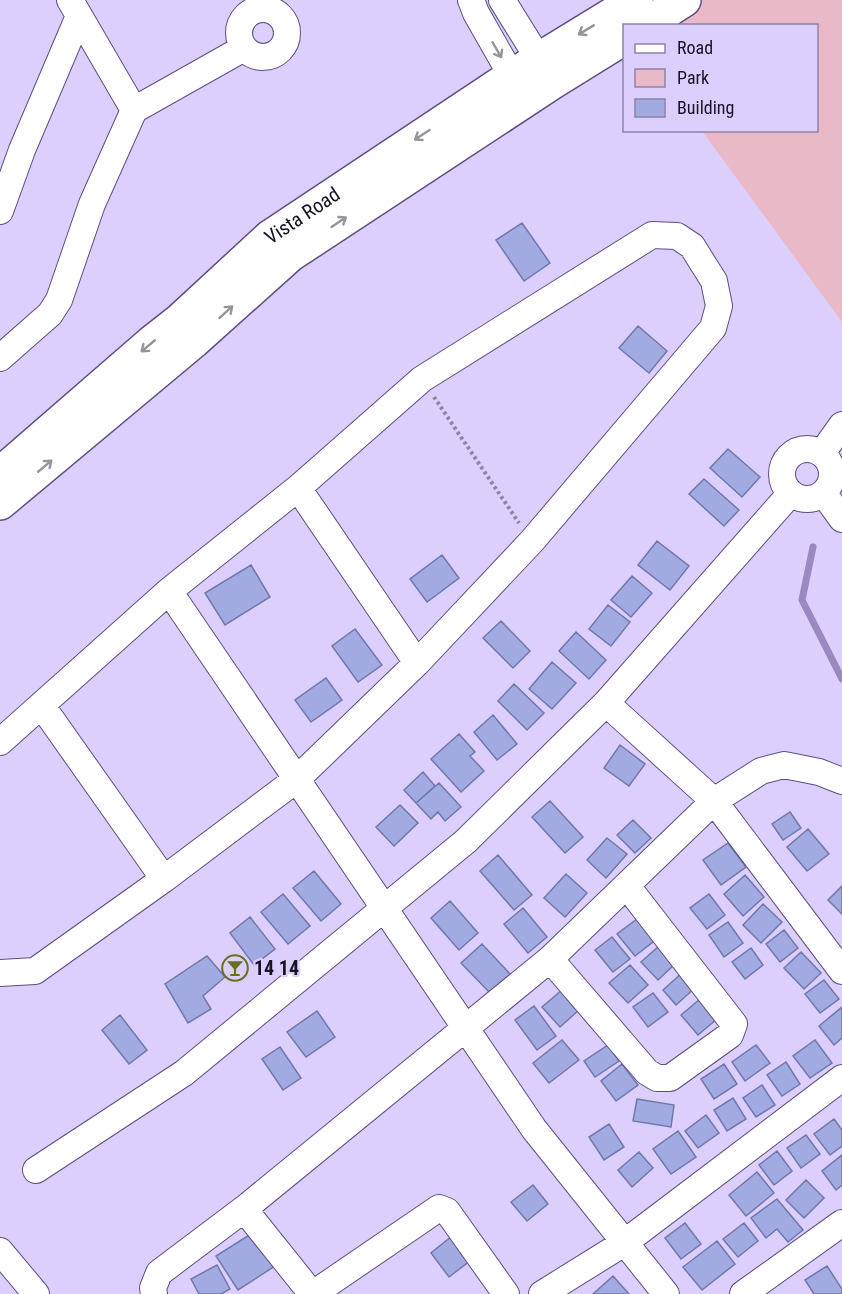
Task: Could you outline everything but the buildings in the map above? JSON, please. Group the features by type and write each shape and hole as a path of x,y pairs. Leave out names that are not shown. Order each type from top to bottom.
{"street":[{"path":"471,0 476,13 532,79"},
{"path":"502,0 532,79"},
{"name":"Vista Road","path":"0,503 85,417 186,331 291,255 402,164 532,79 636,0"},
{"path":"283,7 283,19 287,32 284,45 280,50 261,57 249,53 244,48 239,39 238,29 242,19 249,12 259,8 283,7"},
{"path":"75,8 134,111"},
{"path":"0,212 75,8"},
{"name":"Vista Road","path":"532,79 623,38"},
{"path":"0,358 50,314 59,300 92,204 134,111 244,48"},
{"path":"0,742 169,591 298,488 422,379 652,235 677,236 692,246 714,281 719,306 713,328 532,541 417,663 297,779 164,879 35,971 0,973"},
{"name":"Vista Road","path":"0,474 85,417"},
{"path":"822,453 842,425"},
{"path":"805,449 814,449 822,453 827,458 833,472 829,488 824,494 808,499 791,493 783,480 782,472 789,456 805,449"},
{"path":"298,488 417,663"},
{"path":"36,1170 184,1073 466,841 606,704 791,493"},
{"path":"824,494 842,519"},
{"path":"169,591 534,1129 666,1294"},
{"path":"606,704 714,801 842,971"},
{"path":"42,706 164,879"},
{"path":"154,1294 153,1288 159,1273 244,1209 550,959 714,801 761,771 784,765 819,772 842,781"},
{"path":"550,959 647,1072 657,1078 670,1077 730,1035 734,1024 627,886"},
{"path":"542,1294 624,1242 842,1078"},
{"path":"244,1209 312,1294 439,1208 447,1211 506,1294"},
{"path":"743,1294 842,1223"},
{"path":"0,1251 36,1294"}],"path":[{"path":"422,379 532,541"}],"green space":[{"path":"607,0 842,0 842,322 703,132 818,132 818,24 625,24"}],"waterway":[{"path":"813,547 802,600 842,679"}],"place":[{"name":"14 14","path":"235,968"}]}
